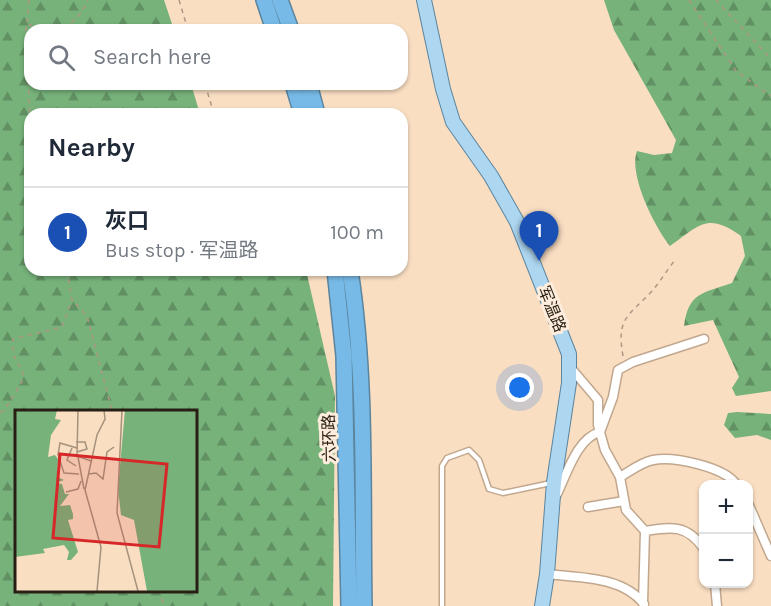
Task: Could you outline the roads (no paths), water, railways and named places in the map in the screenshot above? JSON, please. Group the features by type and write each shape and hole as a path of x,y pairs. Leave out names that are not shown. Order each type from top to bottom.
{"highway":[{"path":"264,0 272,24"},
{"path":"280,0 289,24"},
{"path":"295,90 300,108"},
{"path":"311,90 315,108"},
{"name":"六环路","path":"336,276 344,356 349,606"},
{"name":"六环路","path":"350,276 361,408 364,606"}],"main road":[{"name":"军温路","path":"424,0 443,89 453,122 490,176 517,222 569,354 570,367 554,482 547,574 542,606"}],"street":[{"path":"600,432 613,397 618,370 704,339"},
{"path":"570,367 598,400 600,432 605,450 620,477 626,510 645,531 644,604"},
{"path":"554,499 579,446 589,435 600,432"},
{"path":"620,477 653,460 692,462 733,480"},
{"path":"588,507 624,501"},
{"path":"753,515 771,556"},
{"path":"645,531 675,527 699,542"},
{"path":"547,574 610,582 636,595 644,604"},
{"path":"716,588 717,606"}],"lane":[{"path":"442,606 442,466 447,458 469,450 479,460 489,489 503,493 554,482"}],"place":[{"name":"灰口","path":"539,261"}]}
